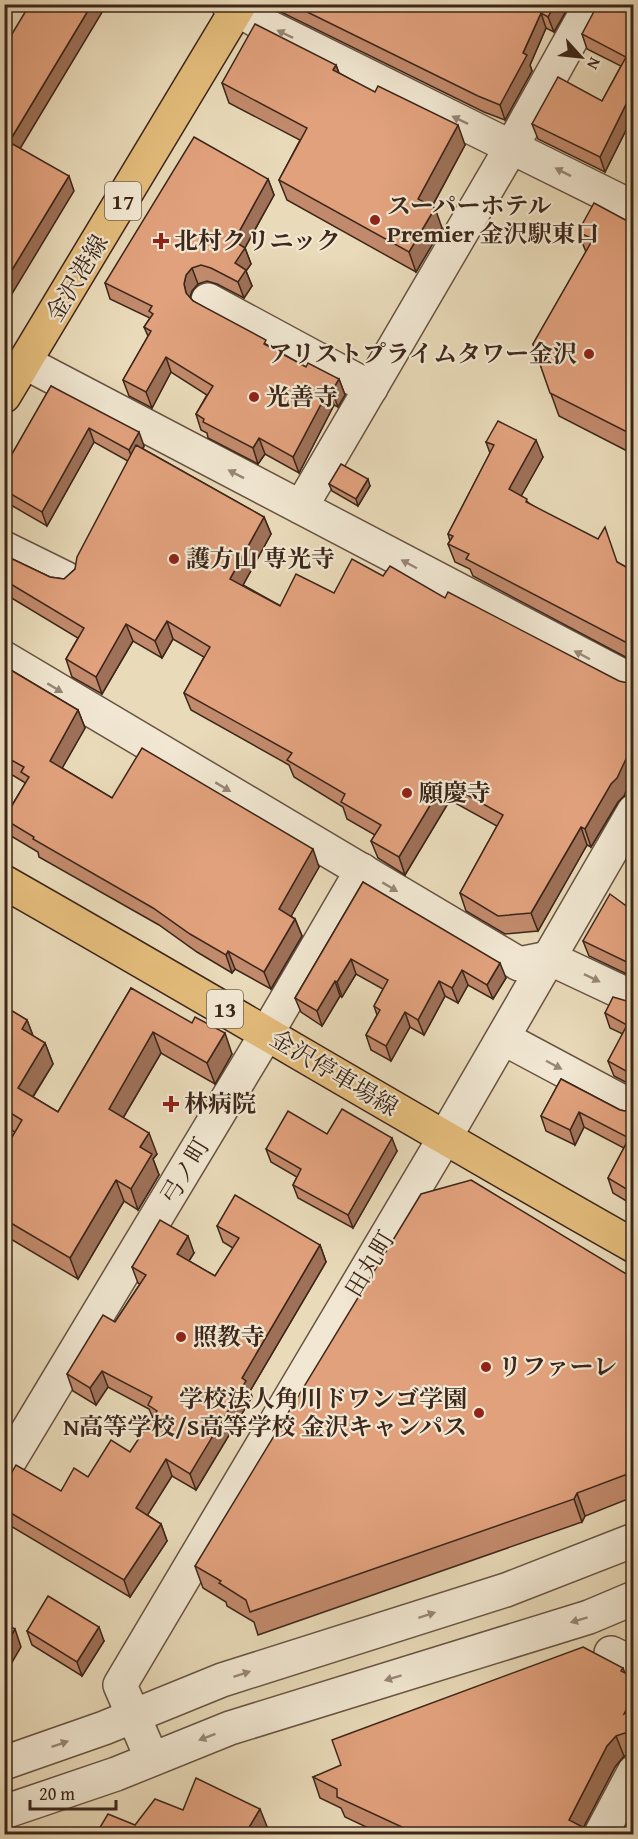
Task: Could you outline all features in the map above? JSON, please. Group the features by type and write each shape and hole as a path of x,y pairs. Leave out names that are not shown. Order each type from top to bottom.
{"main road":[{"name":"金沢港線","path":"4,396 26,363 235,6"},
{"name":"金沢停車場線","path":"4,882 267,1033 444,1139 633,1246"}],"street":[{"path":"301,507 512,146 591,4"},
{"path":"235,6 633,208"},
{"path":"208,300 371,388"},
{"path":"26,363 633,682"},
{"path":"4,548 65,578"},
{"path":"4,658 519,964 549,958 633,999"},
{"name":"田丸町","path":"133,1716 120,1685 444,1139 633,811"},
{"name":"弓ノ町","path":"4,1470 267,1033 362,870"},
{"path":"502,1038 633,1108"},
{"path":"4,1763 133,1716 222,1680 506,1590 633,1540"},
{"path":"4,1812 116,1774 230,1728 589,1617 633,1598"},
{"path":"133,1716 152,1759"},
{"path":"601,1834 633,1772"}],"building":[{"path":"30,4 92,4 9,142 69,176 4,283 4,31 12,34"},
{"path":"291,4 555,4 548,17 541,13 523,53 527,55 500,105"},
{"path":"598,4 633,4 633,90 600,157 532,124 558,77 602,101 626,57 582,34"},
{"path":"255,24 336,65 333,70 375,92 378,86 458,125 418,199 435,208 409,252 279,180 307,128 222,83"},
{"path":"194,137 268,179 234,241 245,248 235,263 246,270 238,282 201,265 192,268 186,275 184,284 186,293 193,301 266,340 264,344 306,367 308,363 339,379 332,391 329,389 293,457 259,438 253,448 203,422 204,419 196,414 213,386 166,357 146,392 123,380 151,331 144,327 153,314 149,311 152,306 105,283"},
{"name":"アリストプライムタワー金沢","path":"594,203 633,224 633,435 550,393 533,344 593,239 578,232"},
{"path":"51,386 139,432 129,450 89,428 42,512 4,490 4,462 8,461"},
{"path":"498,421 536,440 509,489 527,499 526,502 598,539 605,527 617,562 633,571 633,646 466,559 469,554 448,544 453,536 448,534 494,445 486,442"},
{"path":"136,445 264,517 230,579 280,606 296,574 334,593 352,559 383,576 390,566 445,598 448,592 619,681 628,683 633,681 633,744 617,778 611,784 585,829 581,827 531,913 498,916 460,893 503,815 444,782 399,857 371,841 381,825 341,802 345,794 287,760 292,753 184,693 210,647 167,621 155,641 126,624 96,677 66,659 84,628 4,580 4,555 50,577 64,579 75,569 77,557"},
{"path":"341,464 368,479 356,499 329,484"},
{"path":"4,666 78,710 50,761 112,798 142,748 313,849 279,909 295,919 264,972 228,951 226,955 190,934 153,908 33,839 34,837 4,819 29,777 21,772 24,767 4,756"},
{"path":"363,882 500,963 487,985 462,970 452,988 439,981 418,1020 405,1012 386,1046 366,1035 380,1010 374,1006 388,980 351,959 317,1011 295,998"},
{"path":"610,894 633,911 633,965 583,941"},
{"path":"131,988 192,1023 195,1017 225,1033 207,1063 153,1032 109,1109 149,1133 140,1147 152,1154 131,1189 116,1180 70,1258 4,1219 4,1151 22,1120 4,1109 4,1006 27,1020 22,1029 45,1043 18,1088 58,1112"},
{"path":"613,997 633,1001 633,1075 608,1061 627,1025 605,1013"},
{"path":"561,1079 620,1110 633,1111 633,1193 608,1178 629,1138 579,1112 570,1130 541,1116"},
{"path":"342,1109 392,1138 348,1215 293,1185 301,1169 266,1149 288,1111 327,1134"},
{"name":"リファーレ","path":"471,1180 633,1278 633,1472 577,1493 574,1499 250,1612 246,1600 219,1583 221,1581 195,1566 421,1194"},
{"path":"235,1195 320,1245 242,1378 246,1381 190,1474 166,1459 136,1508 161,1524 124,1580 4,1509 4,1486 16,1465 61,1491 74,1468 88,1477 111,1440 130,1452 157,1411 148,1405 152,1397 102,1371 90,1388 67,1374 103,1315 115,1322 146,1275 132,1267 160,1220 188,1236 177,1254 215,1276 239,1238 217,1226"},
{"path":"48,1596 99,1627 77,1662 27,1631"},
{"path":"4,1623 15,1629 4,1648"},
{"path":"583,1647 623,1668 621,1671 633,1677 633,1696 624,1714 633,1710 633,1734 625,1733 616,1736 607,1746 569,1820 596,1834 417,1834 337,1797 337,1789 313,1777 341,1765 332,1740"},
{"path":"196,1778 260,1809 245,1834 96,1834 108,1814 135,1825 155,1799 183,1810"}],"place":[{"name":"スーパーホテル Premier 金沢駅東口","path":"375,220"},
{"name":"北村クリニック","path":"161,241"},
{"name":"アリストプライムタワー金沢","path":"589,354"},
{"name":"光善寺","path":"254,397"},
{"name":"護方山 専光寺","path":"174,559"},
{"name":"願慶寺","path":"407,793"},
{"name":"林病院","path":"171,1104"},
{"name":"照教寺","path":"181,1337"},
{"name":"リファーレ","path":"486,1367"},
{"name":"学校法人角川ドワンゴ学園 N高等学校/S高等学校 金沢キャンパス","path":"479,1413"}]}
